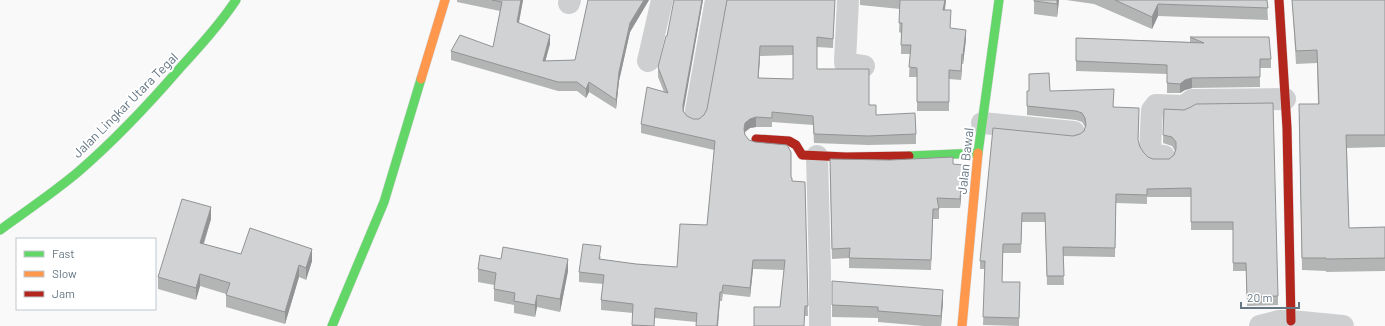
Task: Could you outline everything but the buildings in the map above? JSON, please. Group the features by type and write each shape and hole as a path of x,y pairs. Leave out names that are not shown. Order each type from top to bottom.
{"main road":[{"name":"Jalan Lingkar Utara Tegal","path":"0,230 55,191 112,141 172,79 219,23 236,0"},
{"path":"332,326 384,202 445,0"},
{"name":"Jalan Bawal","path":"962,326 978,153 999,0"},
{"path":"1279,0 1287,128 1291,320"},
{"path":"756,139 790,141 796,145 799,153 802,155 817,156 890,158 978,153"}],"street":[{"path":"648,61 662,0"},
{"path":"695,116 716,0"},
{"path":"848,0 845,63 864,66"},
{"path":"1164,156 1154,156 1150,149 1152,110 1156,106 1184,106 1192,100 1285,99"},
{"path":"982,123 1074,132"},
{"path":"817,156 820,326"},
{"path":"1260,326 1291,320 1343,326"}],"traffic: fast":[{"path":"0,230 69,180 118,135 202,43 236,0"},
{"path":"978,153 999,0"},
{"path":"332,326 384,202 421,79"},
{"path":"909,156 978,153"}],"traffic: slow":[{"path":"421,79 445,0"},
{"path":"962,326 978,153"}],"traffic: jam":[{"path":"1279,0 1287,128 1291,321"},
{"path":"756,139 789,141 796,145 802,155 846,157 909,156"}]}
